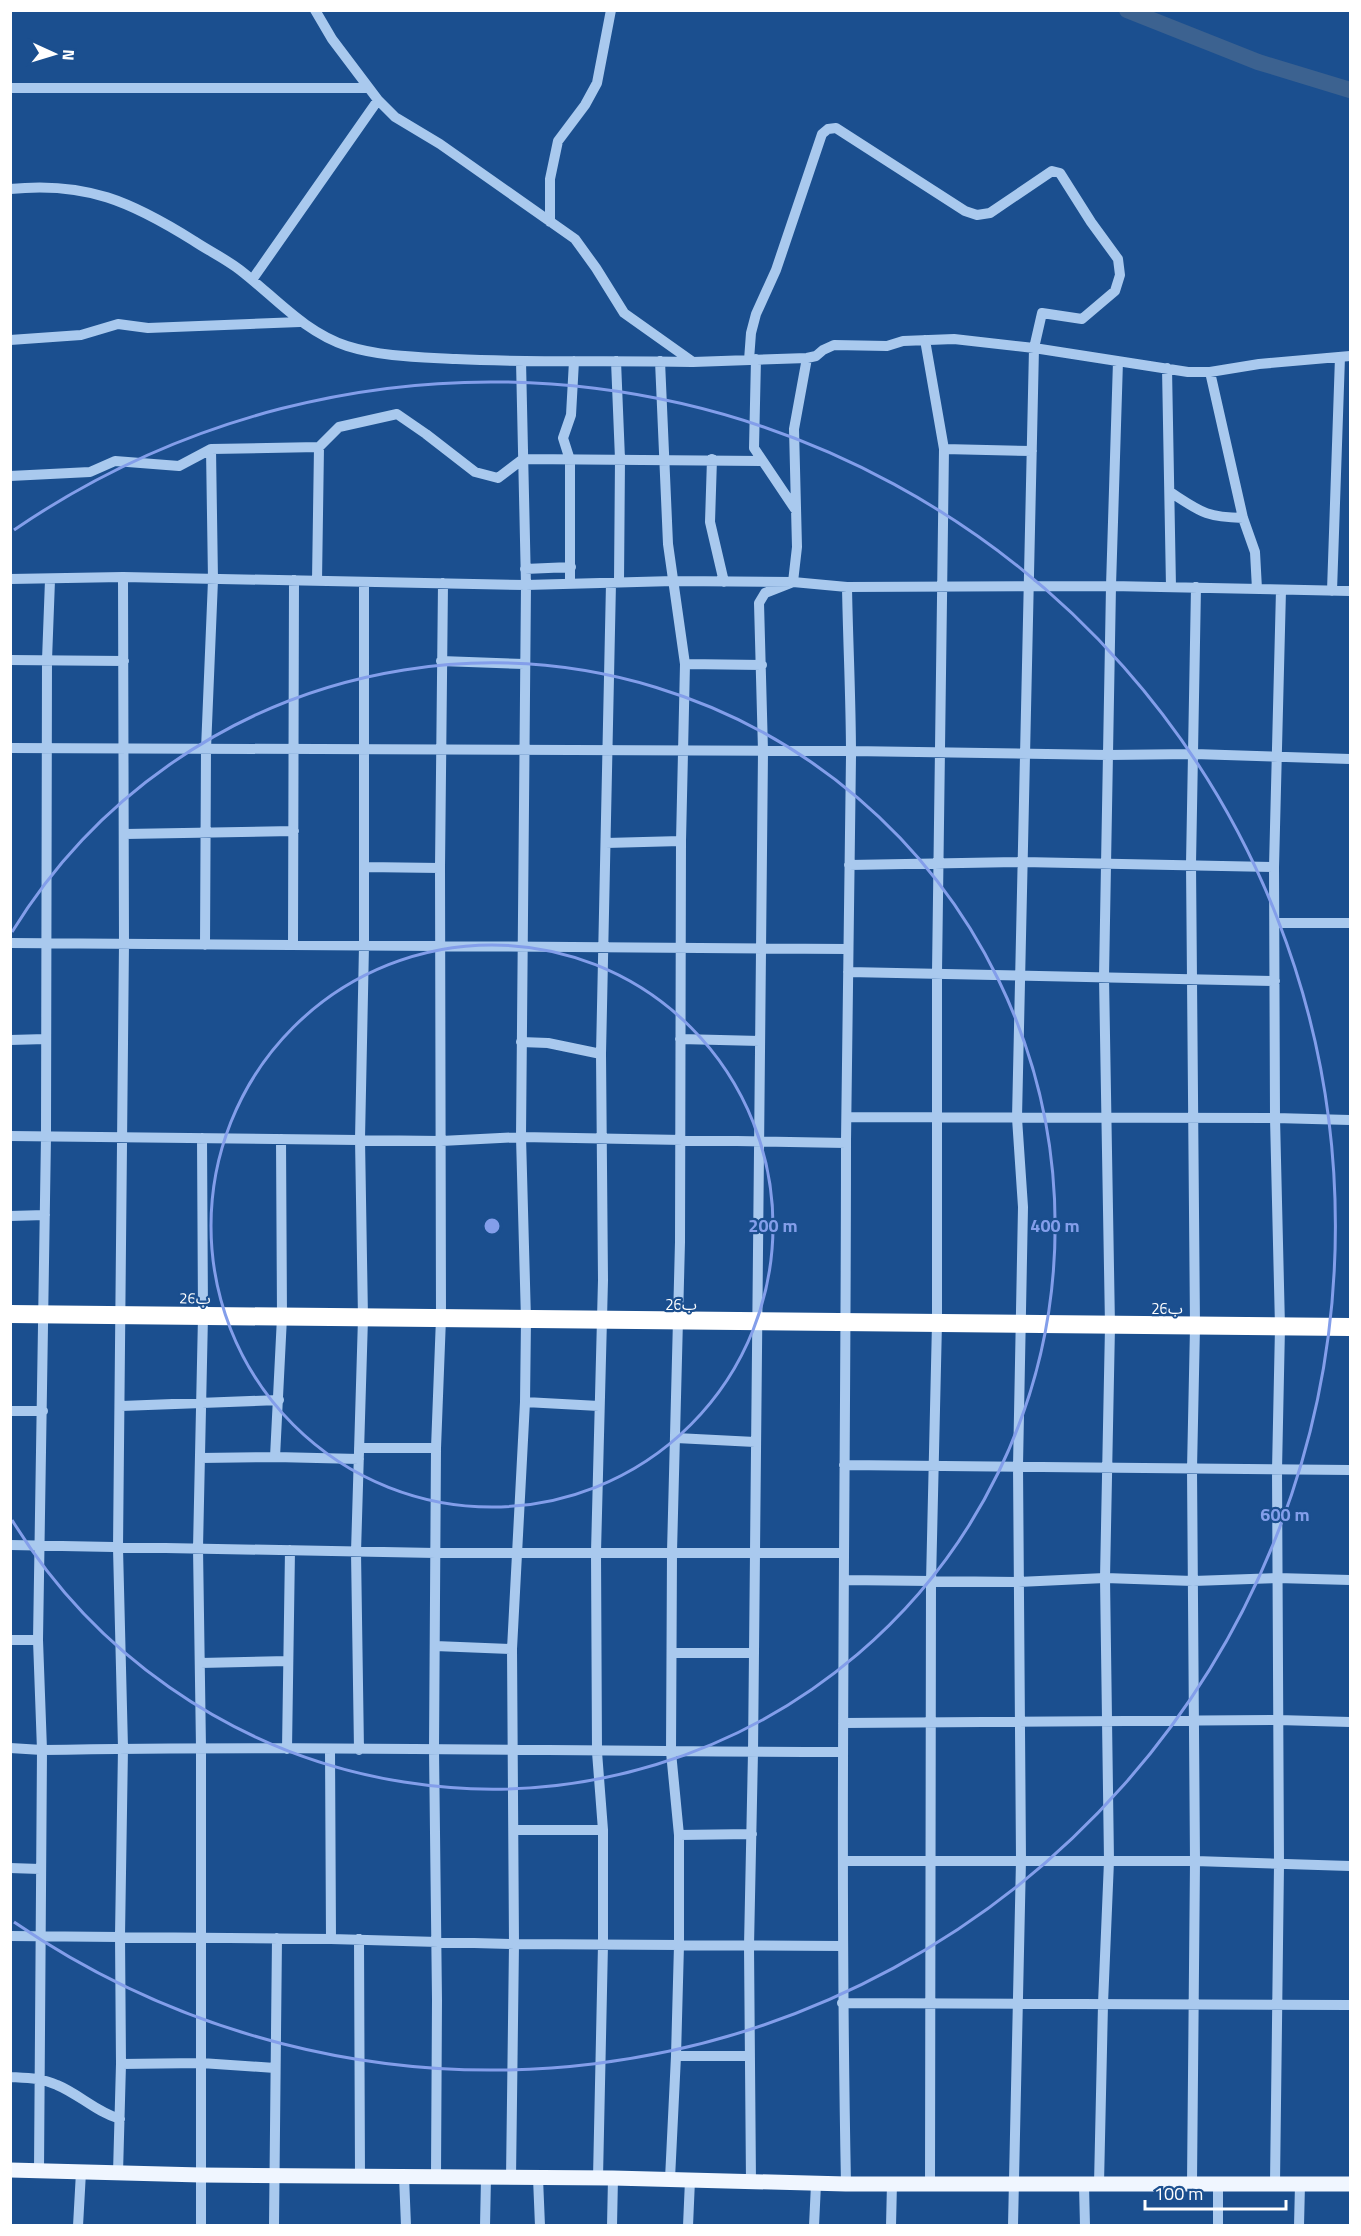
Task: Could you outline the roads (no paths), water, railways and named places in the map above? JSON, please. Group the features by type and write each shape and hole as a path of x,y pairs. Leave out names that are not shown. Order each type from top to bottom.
{"highway":[{"name":"26ب","path":"10,1314 1350,1327"}],"main road":[{"path":"10,2170 275,2176 605,2178 816,2184 1350,2184"}],"street":[{"path":"315,10 332,39 378,100 396,117 440,144 575,240 596,267 624,313 693,362"},
{"path":"550,222 550,179 558,141 585,105 597,83 611,10"},
{"path":"10,88 369,88"},
{"path":"252,280 378,100"},
{"path":"796,509 754,448 752,333 756,314 776,270 822,134 828,129 837,128 965,211 977,215 995,210 1052,171 1060,173 1118,259 1120,275 1115,291 1082,319 1042,313 1034,348 1017,1118 1023,1207 1018,1466 1021,1860 1019,2003 1012,2185 1013,2226"},
{"path":"10,189 62,188 108,196 152,215 239,269 300,322 348,346 397,356 521,361 693,362 807,358 816,356 822,350 834,345 887,346 903,341 954,339 1034,348 1188,372 1210,372 1259,364 1345,357 1332,591"},
{"path":"10,340 81,335 118,324 148,328 300,322"},
{"path":"925,340 944,449 937,973 937,1323 931,1582 930,2184"},
{"path":"794,582 797,547 794,429 807,358"},
{"path":"511,2178 514,1944 512,1649 525,1402 526,1320 521,1137 526,585 521,361"},
{"path":"570,583 570,460 563,438 571,415 574,361"},
{"path":"612,2226 605,2178 603,1830 597,1752 596,1552 602,1321 601,1054 607,751 620,459 616,361"},
{"path":"660,361 668,544 675,580 685,664 681,842 681,1140 672,1552 671,1752 679,1835 679,1945 670,2180"},
{"path":"1085,2226 1091,2184 1103,2004 1109,1861 1106,1578 1110,1326 1104,977 1111,586 1118,361"},
{"path":"1167,368 1171,587"},
{"path":"1210,372 1243,518 1255,552 1257,589"},
{"path":"10,476 90,472 115,461 179,466 211,449 319,447 339,428 397,414 475,472 498,478 523,459 761,461"},
{"path":"317,581 319,447"},
{"path":"206,945 206,749 213,580 211,449"},
{"path":"944,449 1032,451"},
{"path":"712,459 710,522 724,582"},
{"path":"1170,492 1205,515 1216,518 1243,518"},
{"path":"525,570 571,567"},
{"path":"10,579 123,577 526,585 675,580 794,582 847,587 1111,586 1350,591"},
{"path":"118,2173 123,1748 118,1548 125,834 123,577"},
{"path":"39,2171 42,1750 38,1640 43,1410 47,660 50,580"},
{"path":"293,945 294,580"},
{"path":"359,1750 356,1551 363,1318 360,1139 364,946 364,582"},
{"path":"751,2182 749,1946 763,751 762,665 758,621 759,603 765,593 794,582"},
{"path":"436,2176 437,2000 434,1749 436,1448 441,1318 442,583"},
{"path":"846,2184 842,2003 844,1465 847,1323 846,1143 851,752 847,587"},
{"path":"1192,2183 1195,1861 1192,1469 1195,1326 1191,864 1196,587"},
{"path":"1275,2183 1279,1865 1277,1470 1280,1327 1275,1118 1274,867 1281,590"},
{"path":"10,660 124,661"},
{"path":"441,661 524,664"},
{"path":"685,664 762,665"},
{"path":"10,747 1194,754 1350,759"},
{"path":"125,834 294,831"},
{"path":"606,843 681,842"},
{"path":"849,866 1022,862 1274,867"},
{"path":"364,867 440,868"},
{"path":"1275,923 1350,923"},
{"path":"10,943 848,949"},
{"path":"848,972 1275,981"},
{"path":"10,1040 46,1039"},
{"path":"680,1039 760,1041"},
{"path":"521,1042 555,1044 601,1054"},
{"path":"847,1117 1350,1120"},
{"path":"10,1136 441,1141 521,1137 846,1143"},
{"path":"201,2226 201,1748 198,1548 203,1316 202,1138"},
{"path":"275,1456 282,1317 281,1139"},
{"path":"10,1216 45,1215"},
{"path":"121,1407 279,1400"},
{"path":"525,1402 599,1406"},
{"path":"10,1411 43,1410"},
{"path":"676,1437 756,1442"},
{"path":"200,1458 359,1454 436,1448"},
{"path":"844,1465 1350,1470"},
{"path":"10,1545 435,1553 844,1553"},
{"path":"286,1749 290,1550"},
{"path":"844,1580 931,1582 1018,1582 1106,1578 1193,1581 1277,1578 1350,1580"},
{"path":"10,1640 38,1640"},
{"path":"435,1646 512,1649"},
{"path":"672,1653 754,1653"},
{"path":"200,1663 288,1661"},
{"path":"843,1724 1278,1720 1350,1722"},
{"path":"10,1748 42,1750 201,1748 359,1750 513,1748 597,1752 843,1752"},
{"path":"330,1749 331,1939"},
{"path":"514,1830 603,1830"},
{"path":"679,1835 752,1834"},
{"path":"843,1861 1195,1861 1350,1866"},
{"path":"10,1868 40,1869"},
{"path":"10,1936 359,1939 514,1944 843,1946"},
{"path":"274,2226 277,1938"},
{"path":"359,1939 360,2176"},
{"path":"842,2003 1350,2005"},
{"path":"676,2056 749,2056"},
{"path":"121,2064 201,2064 275,2068"},
{"path":"10,2078 39,2079 57,2085 90,2105 120,2119"},
{"path":"78,2226 81,2172"},
{"path":"404,2176 405,2226"},
{"path":"485,2226 486,2178"},
{"path":"538,2178 540,2226"},
{"path":"688,2226 690,2180"},
{"path":"891,2226 892,2183"},
{"path":"1218,2183 1218,2226"},
{"path":"814,2226 816,2184"},
{"path":"1299,2226 1300,2184"}],"waterway":[{"path":"1127,10 1258,62 1350,90"}]}
